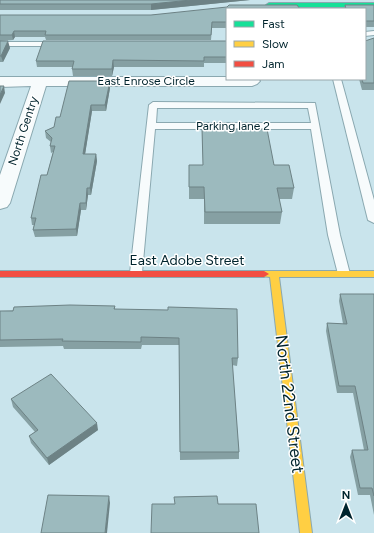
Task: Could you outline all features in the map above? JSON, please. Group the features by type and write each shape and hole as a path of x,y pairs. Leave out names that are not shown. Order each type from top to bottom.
{"street":[{"path":"262,5 313,3 374,5"},
{"name":"East Enrose Circle","path":"0,82 252,81"},
{"name":"North Gentry","path":"0,203 40,82"},
{"name":"East Adobe Street","path":"0,274 374,274"},
{"name":"North 22nd Street","path":"274,274 306,533"}],"lane":[{"path":"0,44 64,44"},
{"path":"337,80 374,220"},
{"path":"136,274 153,105 312,105 334,235 344,274"},
{"name":"Parking lane 2","path":"151,126 316,126"}],"building":[{"path":"0,0 191,0 151,4 0,4"},
{"path":"229,5 297,5 299,8 226,8 226,22 212,22 211,35 45,35 46,31 14,31 12,35 0,35 0,15 151,15 227,7"},
{"path":"345,5 374,5 374,21 366,21 366,8 346,8"},
{"path":"374,38 374,83 363,83 362,80 366,80 366,41"},
{"path":"0,41 8,41 1,56 0,56"},
{"path":"43,41 226,41 226,57 204,57 204,61 113,60 112,69 72,69 74,61 36,61"},
{"path":"69,81 110,81 105,105 91,105 83,154 96,154 90,188 87,188 86,203 80,203 76,229 33,230 36,218 31,218 41,175 47,175 55,146 50,146 52,138 45,131 54,127 56,117 60,117"},
{"path":"0,86 4,86 0,95"},
{"path":"202,129 267,129 274,165 289,165 294,188 277,188 282,212 205,212 204,187 189,187 189,165 203,165"},
{"path":"340,294 374,294 374,496 372,488 360,488 352,450 368,450 355,386 339,386 327,323 347,324"},
{"path":"70,305 115,306 114,309 168,310 168,307 237,309 238,358 232,358 239,452 180,452 179,338 141,337 141,342 62,341 63,339 0,340 0,311 13,311 14,307"},
{"path":"51,374 97,423 47,458 29,436 38,430 11,399"},
{"path":"48,495 109,496 105,533 41,533"},
{"path":"217,496 218,504 256,504 259,533 151,533 152,504 175,504 174,497"}],"traffic: fast":[{"path":"269,5 374,5"}],"traffic: slow":[{"path":"264,274 374,274"},
{"path":"274,274 306,533"}],"traffic: jam":[{"path":"0,274 264,274"}]}
